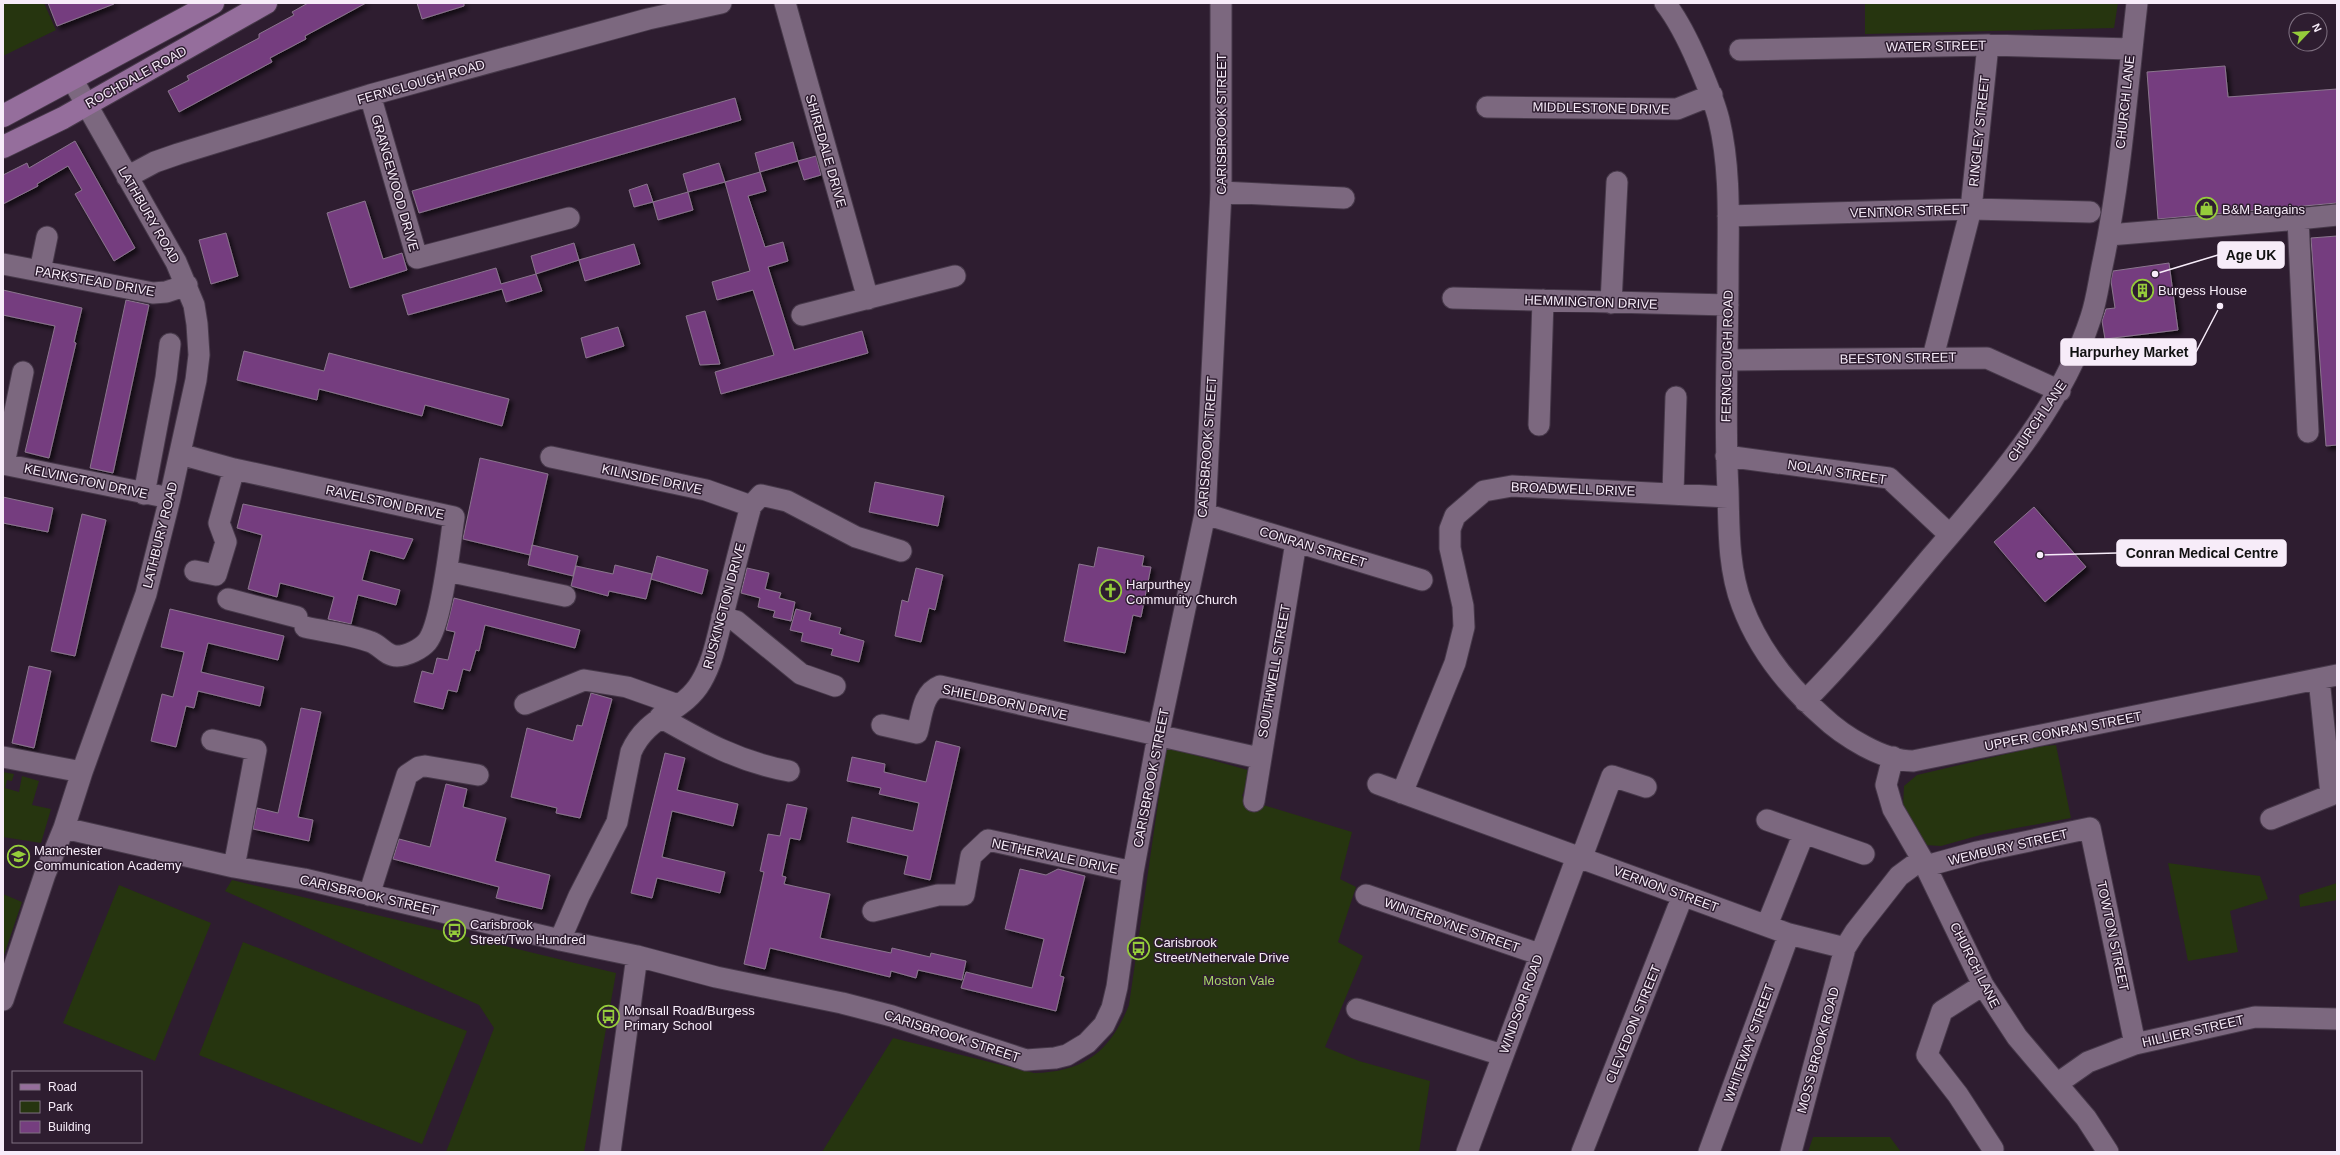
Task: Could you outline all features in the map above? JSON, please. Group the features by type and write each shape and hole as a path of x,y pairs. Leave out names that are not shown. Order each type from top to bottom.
{"main road":[{"path":"3,116 213,3"},
{"name":"ROCHDALE ROAD","path":"3,147 85,105 266,3"}],"street":[{"name":"FERNCLOUGH ROAD","path":"127,177 155,162 178,154 370,95 648,19 721,3"},
{"name":"SHIREDALE DRIVE","path":"785,3 868,299"},
{"name":"CARISBROOK STREET","path":"64,828 234,867 304,879 560,940 637,956 716,977 892,1016 1026,1060 1055,1058 1078,1049 1096,1036 1104,1025 1112,1008 1133,872 1158,736 1205,514 1221,192 1221,3"},
{"name":"CHURCH LANE","path":"1805,701 1839,666 2009,464 2060,391 2077,357 2092,315 2109,235 2137,3"},
{"name":"FERNCLOUGH ROAD","path":"1676,7 1712,95 1725,148 1728,216 1726,456 1731,557 1741,604 1750,625 1769,656 1805,701"},
{"name":"WATER STREET","path":"1740,50 1988,45 2131,49"},
{"name":"RINGLEY STREET","path":"1933,357 1971,209 1988,45"},
{"name":"LATHBURY ROAD","path":"3,1000 45,874 64,828 82,772 146,594 180,454 196,380 199,355 197,324 187,285 85,105 72,79"},
{"name":"GRANGEWOOD DRIVE","path":"370,95 416,258 569,218"},
{"name":"MIDDLESTONE DRIVE","path":"1487,107 1677,109 1712,95"},
{"path":"1611,303 1617,182"},
{"path":"1221,192 1344,198"},
{"name":"VENTNOR STREET","path":"1728,216 1971,209 2090,212"},
{"path":"2109,235 2298,219 2337,214"},
{"path":"2298,219 2308,432"},
{"path":"40,271 47,237"},
{"name":"PARKSTEAD DRIVE","path":"3,264 153,293 166,292 187,285"},
{"path":"802,315 955,276"},
{"name":"HEMMINGTON DRIVE","path":"1453,298 1728,305"},
{"path":"1539,425 1543,300"},
{"path":"144,494 166,378 170,344"},
{"name":"BEESTON STREET","path":"1728,360 1933,357 1987,358 2042,381 2060,391"},
{"path":"4,464 23,372"},
{"path":"1673,493 1676,397"},
{"name":"RAVELSTON DRIVE","path":"180,454 234,469 454,517 447,571 431,636 427,642 413,651 396,656 387,653 372,642 307,629 228,599"},
{"name":"NOLAN STREET","path":"1726,456 1889,478 1950,535"},
{"name":"KILNSIDE DRIVE","path":"551,457 756,500 787,501 856,537 901,551"},
{"name":"KELVINGTON DRIVE","path":"4,464 144,494 170,498"},
{"path":"194,571 216,575 226,542 219,523 234,469"},
{"name":"BROADWELL DRIVE","path":"1402,793 1456,663 1464,627 1463,606 1450,548 1450,529 1456,516 1484,491 1512,486 1728,497"},
{"name":"RUSKINGTON DRIVE","path":"560,940 579,896 617,822 631,752 635,742 642,732 693,693 709,667 756,500"},
{"name":"CONRAN STREET","path":"1205,514 1422,580"},
{"name":"SOUTHWELL STREET","path":"1254,801 1259,758 1296,542"},
{"path":"447,571 565,596"},
{"path":"722,618 736,621 801,674 835,686"},
{"path":"2271,819 2331,795 2328,677"},
{"name":"UPPER CONRAN STREET","path":"1805,701 1848,738 1906,761 1920,760 2328,677"},
{"path":"533,696 589,680 627,687 678,705"},
{"name":"SHIELDBORN DRIVE","path":"882,725 917,733 926,697 932,690 940,686 1158,736"},
{"path":"660,717 729,755 769,768 789,771"},
{"path":"1158,736 1259,758"},
{"path":"212,740 256,750 234,867"},
{"path":"3,757 82,772"},
{"name":"CHURCH LANE","path":"1893,757 1886,785 1893,809 1924,862 1983,985 2017,1037 2058,1082 2086,1118 2108,1152"},
{"path":"369,895 407,775 419,767 424,766 478,775"},
{"name":"WINDSOR ROAD","path":"1467,1152 1539,954 1612,776 1646,787"},
{"name":"VERNON STREET","path":"1378,784 1789,934 1844,948"},
{"path":"1767,820 1864,854"},
{"name":"WEMBURY STREET","path":"1924,862 2090,828"},
{"name":"TOWTON STREET","path":"2090,828 2135,1044"},
{"path":"1767,925 1804,833"},
{"name":"NETHERVALE DRIVE","path":"873,911 938,895 964,895 971,856 988,840 1133,872"},
{"path":"1844,948 1854,932 1899,876 1924,862"},
{"name":"WINTERDYNE STREET","path":"1366,895 1539,954"},
{"name":"CLEVEDON STREET","path":"1582,1152 1683,895"},
{"name":"WHITEWAY STREET","path":"1709,1152 1789,934"},
{"name":"MOSS BROOK ROAD","path":"1791,1152 1844,948"},
{"path":"610,1152 637,956"},
{"path":"1983,985 1942,1010 1928,1055 1958,1095 1993,1149"},
{"path":"1357,1009 1502,1054"},
{"name":"HILLIER STREET","path":"2058,1082 2088,1062 2135,1044 2254,1017 2337,1019"}],"green space":[{"path":"3,3 44,3 56,30 3,56"},
{"path":"1865,3 2118,3 2114,28 1865,34"},
{"path":"2056,745 2071,818 1984,834 1941,846 1925,845 1903,807 1904,786 1917,775 2036,747"},
{"name":"Moston Vale","path":"1166,747 1251,771 1242,796 1250,801 1352,832 1340,879 1356,887 1338,942 1363,956 1325,1047 1359,1061 1430,1081 1419,1152 822,1152 893,1038 1034,1073 1052,1072 1081,1063 1094,1056 1104,1046 1122,1021 1129,1005"},
{"path":"3,772 14,774 12,781 7,780 5,788 19,792 22,776 39,781 32,805 51,809 41,843 3,837"},
{"path":"2168,863 2260,876 2268,899 2230,911 2238,952 2188,961"},
{"path":"232,880 616,973 584,1152 446,1152 494,1028 479,1005 225,891"},
{"path":"2337,883 2337,900 2300,907 2299,895"},
{"path":"119,885 211,923 155,1061 63,1023"},
{"path":"3,894 22,902 3,958"},
{"path":"243,942 467,1031 422,1144 199,1055"},
{"path":"1813,1137 1890,1137 1901,1152 1808,1152"}],"building":[{"path":"48,3 114,3 114,4 57,26"},
{"path":"308,3 366,3 305,36 306,39 270,58 272,62 179,112 168,91 189,80 187,76 259,38 259,34 294,15 292,12"},
{"path":"417,3 464,3 464,6 422,19"},
{"path":"2225,66 2228,97 2337,89 2337,203 2158,219 2147,72"},
{"path":"735,98 741,120 419,213 412,191"},
{"path":"75,141 135,248 114,261 75,194 82,190 68,166 37,184 38,186 3,204 3,175 27,163 29,168"},
{"path":"793,142 798,161 760,172 755,153"},
{"path":"816,156 821,175 804,180 798,161"},
{"path":"719,163 725,182 688,192 683,174"},
{"path":"760,172 766,191 748,196 765,247 783,242 788,261 768,267 794,350 862,331 868,353 721,394 715,372 774,355 753,290 717,300 712,282 750,271 725,182"},
{"path":"647,184 653,202 634,207 629,190"},
{"path":"688,192 693,210 658,220 653,202"},
{"path":"365,201 383,259 402,253 407,270 350,288 327,213"},
{"path":"226,233 238,276 211,284 199,240"},
{"path":"2337,236 2337,445 2326,446 2311,238"},
{"path":"574,243 579,260 536,274 531,256"},
{"path":"634,244 640,264 585,281 579,260"},
{"name":"Burgess House","path":"2169,263 2178,330 2105,339 2102,321 2106,309 2115,308 2111,281 2113,271"},
{"path":"496,268 501,284 536,274 542,291 506,302 502,289 408,315 402,295"},
{"path":"3,290 82,308 74,342 76,343 49,458 25,452 55,326 3,315"},
{"path":"126,300 149,305 113,473 90,468"},
{"path":"705,311 720,364 700,365 686,316"},
{"path":"618,327 624,346 586,358 581,338"},
{"path":"244,351 324,371 329,353 509,399 502,426 425,405 422,416 319,389 317,400 237,380"},
{"path":"480,458 548,474 530,555 463,539"},
{"path":"875,482 944,496 938,526 869,512"},
{"path":"3,497 53,508 48,532 3,523"},
{"path":"243,504 413,539 404,559 370,550 362,580 400,590 396,605 358,595 351,624 328,619 334,597 280,583 277,597 248,589 262,535 237,528"},
{"path":"2034,507 2086,567 2045,602 1994,542"},
{"path":"82,514 106,520 75,656 51,651"},
{"path":"532,545 578,556 573,576 528,565"},
{"name":"Harpurthey Community Church","path":"1098,547 1144,556 1142,566 1151,567 1141,617 1133,615 1125,653 1064,641 1079,564 1094,567"},
{"path":"657,556 708,570 702,594 651,579"},
{"path":"615,565 652,574 646,599 609,591 608,596 571,586 576,566 613,574"},
{"path":"747,568 769,573 765,589 781,593 779,598 795,602 791,621 773,617 775,611 758,607 760,598 741,593"},
{"path":"916,568 943,575 935,610 929,608 921,642 895,636 902,600 908,602"},
{"path":"454,598 580,630 575,648 485,625 479,651 476,650 470,671 463,669 457,692 448,690 443,709 414,702 422,671 433,674 437,658 448,660 455,632 446,630"},
{"path":"170,609 284,636 278,660 208,643 201,672 264,687 260,706 198,691 194,708 186,706 176,747 151,741 162,694 173,697 184,652 161,647"},
{"path":"796,609 811,613 809,620 841,628 839,634 864,641 859,662 831,655 833,649 801,641 803,633 790,630"},
{"path":"29,666 51,671 34,748 12,743"},
{"path":"591,693 612,699 580,818 556,813 557,808 511,797 527,728 573,741 577,725 582,726"},
{"path":"301,708 321,712 298,817 313,820 309,841 253,829 257,808 278,813"},
{"path":"936,741 960,747 930,880 904,874 908,856 847,842 852,817 913,831 919,803 879,794 881,788 847,781 852,757 885,764 884,772 926,782"},
{"path":"665,753 685,758 677,790 738,804 733,826 672,811 662,857 725,872 720,893 657,878 652,898 631,893"},
{"path":"446,784 467,789 463,807 506,818 495,861 550,875 542,909 496,898 499,887 393,859 399,839 430,847"},
{"path":"787,804 807,808 800,840 790,838 782,876 786,877 784,884 830,894 820,938 891,953 892,948 930,957 931,953 966,961 962,980 918,970 916,978 891,971 890,977 770,948 765,969 744,964 764,872 760,871 768,834 780,836"},
{"path":"1020,869 1046,875 1058,869 1085,876 1060,976 1064,977 1056,1011 961,988 966,972 1032,988 1044,939 1005,929"}],"place":[{"name":"B&M Bargains","path":"2207,209"},
{"name":"Age UK","path":"2155,274"},
{"name":"Burgess House","path":"2143,290"},
{"name":"Harpurhey Market","path":"2220,306"},
{"name":"Conran Medical Centre","path":"2040,555"},
{"name":"Harpurthey Community Church","path":"1110,591"},
{"name":"Manchester Communication Academy","path":"19,857"},
{"name":"Carisbrook Street/Two Hundred","path":"455,931"},
{"name":"Carisbrook Street/Nethervale Drive","path":"1139,949"},
{"name":"Monsall Road/Burgess Primary School","path":"608,1017"}]}
